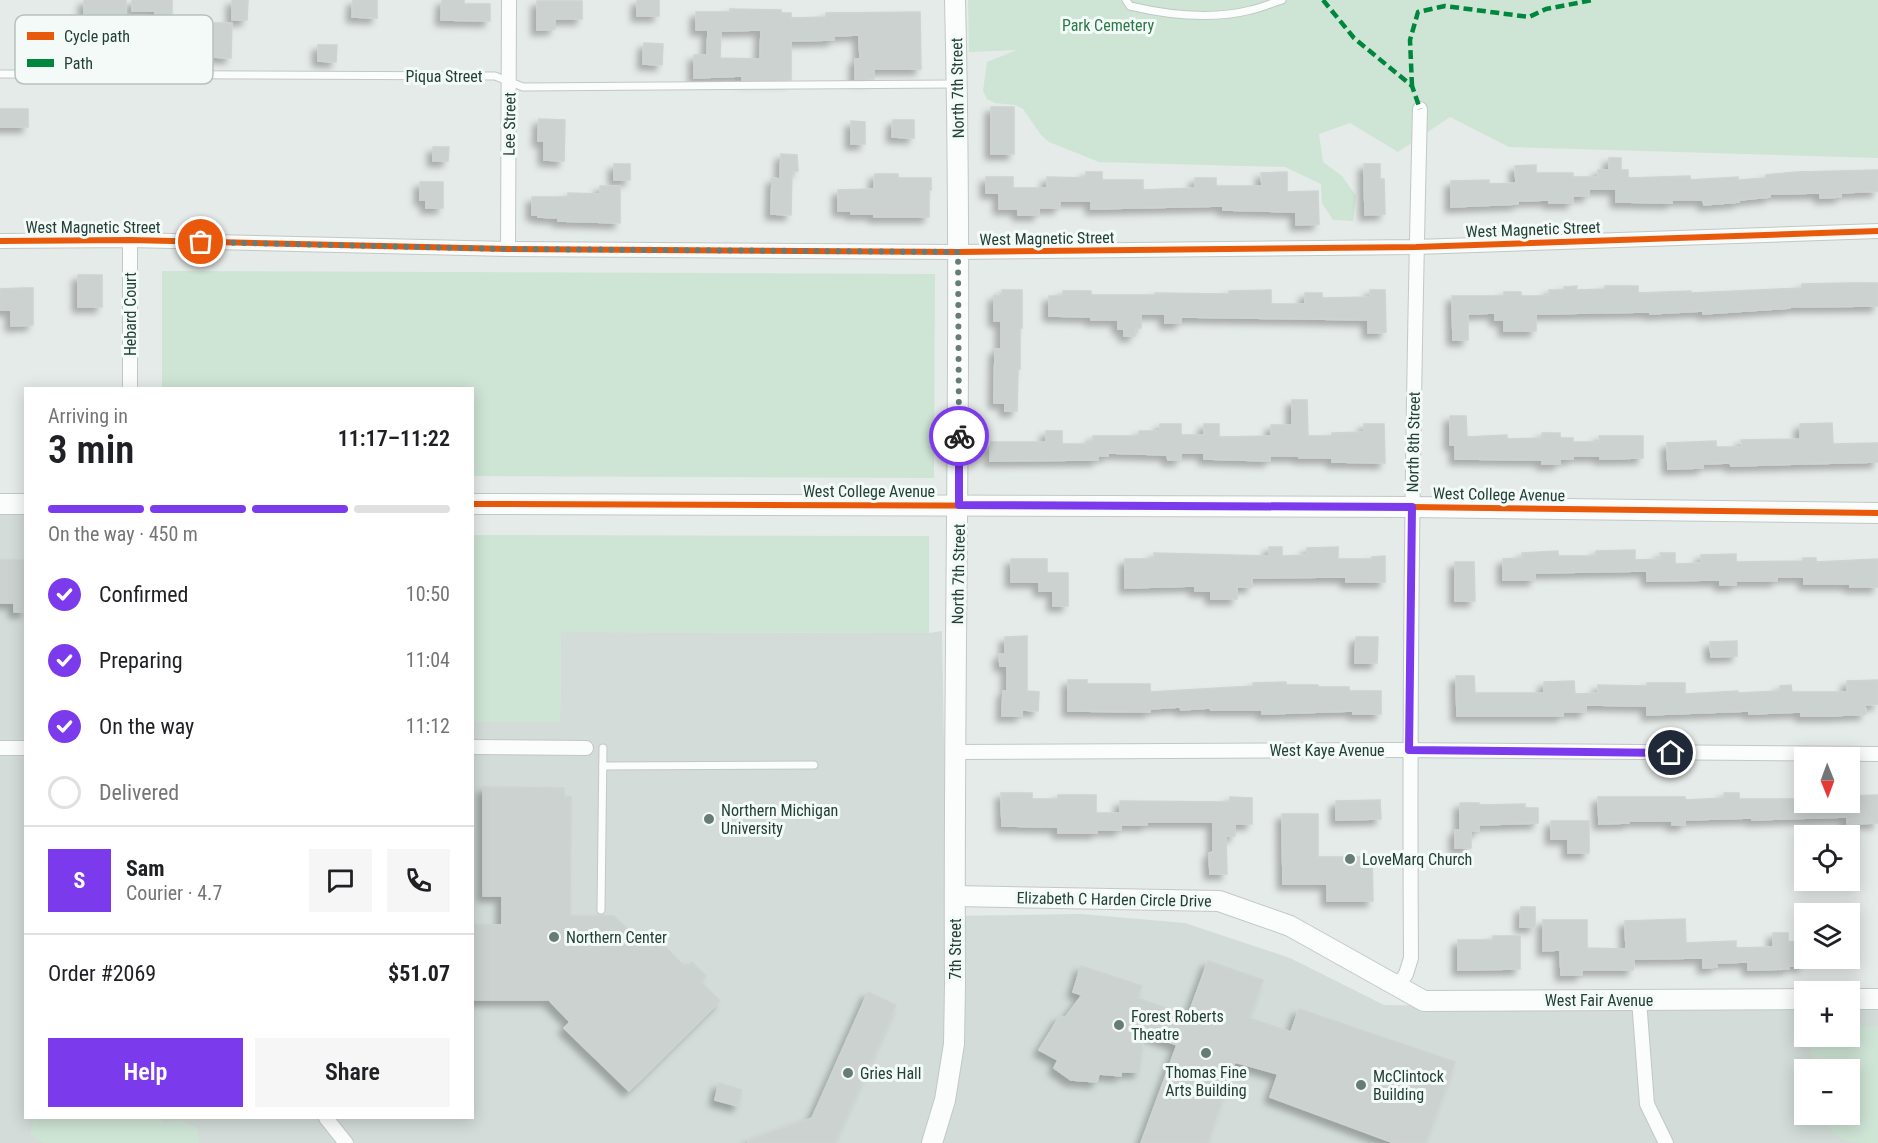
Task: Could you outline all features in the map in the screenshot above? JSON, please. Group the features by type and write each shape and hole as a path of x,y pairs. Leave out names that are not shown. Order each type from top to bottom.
{"street":[{"name":"Lee Street","path":"508,249 509,0"},
{"name":"North 7th Street","path":"955,0 959,505 956,752"},
{"name":"North 8th Street","path":"1397,987 1406,974 1411,958 1409,750 1420,109"},
{"name":"West Magnetic Street","path":"0,241 130,240 508,249 958,252 1416,247 1878,231"},
{"name":"Hebard Court","path":"130,240 130,387"},
{"path":"0,504 24,504"},
{"name":"West College Avenue","path":"474,504 1412,507 1878,513"},
{"path":"474,747 586,748"},
{"path":"0,748 24,748"},
{"name":"West Kaye Avenue","path":"956,752 1409,750 1878,754"},
{"name":"7th Street","path":"932,1143 945,1100 954,1044 956,752"},
{"name":"Elizabeth C Harden Circle Drive","path":"954,897 1219,901 1290,926 1397,987"},
{"name":"West Fair Avenue","path":"1397,987 1424,1001 1794,999"},
{"path":"1860,999 1878,999"},
{"path":"1639,1000 1647,1104 1665,1143"},
{"path":"327,1119 346,1143"}],"lane":[{"path":"1126,0 1130,6 1164,14 1206,15 1250,11 1282,0"},
{"name":"Piqua Street","path":"0,74 15,74"},
{"name":"Piqua Street","path":"213,75 495,76 523,87 957,84"},
{"path":"600,910 603,748"},
{"path":"603,766 814,765"}],"shaded area":[{"name":"Northern Michigan University","path":"0,510 24,510 24,1119 474,1119 474,722 560,722 561,632 929,633 942,631 947,916 1081,914 1185,923 1290,958 1384,1005 1794,1010 1794,1047 1860,1047 1860,1010 1878,1010 1878,1143 0,1143"}],"green space":[{"name":"Park Cemetery","path":"968,0 1878,0 1878,158 1509,147 1450,117 1398,152 1350,123 1319,134 1323,162 1342,176 1356,196 1353,221 1333,220 1322,203 1321,184 1285,167 1099,162 1049,142 1041,135 1023,109 987,99 983,91 987,62 1017,50 969,52"},
{"path":"162,271 935,274 934,478 474,476 474,387 162,387"},
{"path":"474,535 929,536 929,633 561,632 560,722 474,722"},
{"path":"1860,1026 1878,1027 1878,1143 1844,1140 1828,1125 1860,1125 1860,1059 1813,1059 1810,1047 1860,1047"},
{"path":"34,1119 158,1119 165,1124 179,1120 197,1128 200,1143 43,1143 30,1135"}],"building":[{"path":"84,0 126,0 126,15 84,15"},
{"path":"132,0 172,0 172,15 155,15 155,11 132,11"},
{"path":"232,0 248,0 247,20 232,20"},
{"path":"353,0 377,0 377,18 352,17"},
{"path":"442,0 464,0 464,4 490,4 490,21 441,20"},
{"path":"637,0 659,0 659,16 637,16"},
{"path":"537,1 582,1 582,19 555,19 555,29 537,30"},
{"path":"730,9 781,10 781,13 791,13 791,18 826,17 826,13 920,12 921,69 874,69 874,79 855,79 855,59 860,59 859,35 833,36 834,40 791,41 791,80 742,80 742,76 694,78 694,55 707,55 708,30 696,30 696,12 730,12","holes":["761,30 760,59 720,58 721,31"]},
{"path":"213,23 232,23 231,58 213,57"},
{"path":"644,43 663,44 662,65 643,64"},
{"path":"318,45 337,45 336,62 318,61"},
{"path":"991,107 1014,107 1014,154 991,154"},
{"path":"0,109 28,109 28,127 0,127"},
{"path":"539,119 565,120 564,161 544,160 544,141 538,141"},
{"path":"893,120 914,120 914,138 892,137"},
{"path":"851,121 865,122 865,144 851,144"},
{"path":"433,147 449,147 448,161 433,161"},
{"path":"781,154 797,155 798,171 792,171 791,215 771,214 772,178 780,179"},
{"path":"1609,158 1621,158 1621,170 1628,170 1628,178 1690,176 1690,180 1738,177 1738,180 1797,172 1878,170 1878,191 1841,193 1841,197 1820,198 1820,193 1770,194 1770,197 1704,205 1703,200 1672,200 1672,203 1616,202 1616,189 1589,189 1589,196 1573,196 1573,203 1549,203 1549,200 1518,201 1518,204 1451,207 1451,181 1489,180 1489,184 1516,183 1515,166 1536,165 1536,173 1573,173 1573,177 1598,177 1598,170 1609,170"},
{"path":"614,164 630,164 630,180 614,180"},
{"path":"1364,164 1380,164 1380,179 1384,179 1385,214 1365,215"},
{"path":"1086,172 1102,172 1102,180 1143,180 1143,190 1195,188 1195,178 1216,178 1216,186 1262,186 1261,173 1287,172 1287,192 1318,191 1319,224 1296,225 1296,212 1223,210 1223,206 1091,209 1091,201 1060,201 1060,208 1039,208 1039,215 1018,215 1018,209 999,209 999,193 986,193 986,177 1013,177 1013,188 1047,188 1047,177 1086,178"},
{"path":"875,174 898,174 898,178 931,178 929,217 874,217 874,214 851,214 851,211 838,211 838,190 874,189"},
{"path":"420,182 443,182 443,208 426,208 426,200 420,200"},
{"path":"600,186 620,186 620,223 558,221 559,218 532,215 532,197 568,197 568,193 600,194"},
{"path":"78,275 102,275 102,307 78,307"},
{"path":"1878,283 1878,306 1790,307 1703,314 1703,311 1650,314 1650,312 1536,314 1536,331 1504,331 1504,320 1495,320 1495,313 1468,314 1468,340 1453,340 1452,296 1504,296 1504,292 1521,292 1521,296 1549,296 1549,290 1564,290 1564,287 1577,286 1576,290 1605,289 1605,286 1638,286 1638,293 1691,291 1691,293 1802,288 1802,284"},
{"path":"33,288 33,325 11,326 11,310 0,310 0,289"},
{"path":"1002,290 1022,290 1017,411 1005,411 1005,403 994,403 995,349 1001,349 1001,321 994,321 994,295 1002,296"},
{"path":"1271,290 1271,304 1305,304 1305,293 1322,293 1322,298 1370,297 1370,290 1385,290 1386,332 1368,333 1368,320 1181,317 1181,323 1165,323 1165,314 1141,314 1141,328 1135,328 1135,336 1124,336 1124,329 1118,329 1118,320 1049,316 1049,296 1063,296 1063,291 1091,291 1091,295 1155,295 1155,293 1229,294 1229,291"},
{"path":"1292,400 1307,400 1308,436 1364,432 1364,424 1384,424 1385,463 1332,462 1332,458 1299,458 1299,456 1270,456 1270,461 1204,459 1204,453 1181,453 1181,460 1168,460 1167,455 1108,453 1108,456 1098,456 1098,460 990,461 991,442 1046,442 1046,431 1062,431 1062,444 1089,444 1089,441 1093,441 1093,436 1139,436 1139,431 1160,431 1160,424 1181,424 1181,435 1204,435 1204,424 1219,424 1219,437 1271,436 1271,425 1292,425"},
{"path":"1450,416 1466,416 1467,437 1507,435 1507,439 1542,438 1542,433 1560,433 1560,438 1573,438 1573,442 1600,442 1599,436 1643,436 1643,458 1600,459 1600,456 1573,456 1573,459 1560,459 1560,464 1542,464 1542,460 1455,459 1455,445 1450,445"},
{"path":"1832,423 1833,444 1878,443 1878,462 1731,466 1730,463 1703,464 1703,468 1668,469 1667,443 1716,441 1716,447 1742,447 1741,440 1800,439 1800,424"},
{"path":"1269,547 1282,547 1282,556 1307,555 1307,548 1338,547 1338,559 1372,559 1372,557 1385,556 1385,582 1346,582 1346,577 1252,578 1252,587 1237,587 1237,599 1211,599 1211,591 1195,591 1195,586 1125,588 1125,559 1154,559 1154,553 1269,556"},
{"path":"1635,550 1635,560 1661,559 1660,553 1675,553 1675,564 1701,563 1701,555 1736,554 1736,562 1803,561 1803,558 1816,558 1816,562 1878,559 1878,587 1850,587 1850,584 1804,584 1804,577 1777,577 1777,581 1736,581 1736,585 1720,585 1720,580 1647,581 1647,571 1535,573 1535,580 1503,580 1503,559 1522,558 1522,553 1558,551 1558,556 1596,556 1596,551"},
{"path":"1011,559 1047,559 1047,573 1068,573 1068,606 1053,606 1053,591 1039,591 1039,582 1011,582"},
{"path":"0,560 24,560 24,612 14,612 14,603 0,603"},
{"path":"1455,562 1474,562 1475,601 1455,601"},
{"path":"1027,636 1027,691 1039,692 1038,711 1022,710 1022,716 1002,716 1003,691 1007,691 1007,666 1000,666 999,654 1005,654 1005,637"},
{"path":"1356,637 1378,637 1377,663 1355,663"},
{"path":"1737,641 1737,656 1711,657 1710,642"},
{"path":"1456,676 1474,676 1475,693 1544,693 1544,682 1574,681 1575,694 1598,693 1598,685 1647,686 1647,683 1685,683 1685,694 1780,691 1780,686 1791,685 1792,692 1847,692 1847,681 1878,680 1878,704 1865,705 1866,714 1829,716 1801,716 1801,712 1749,714 1749,711 1647,715 1647,706 1586,705 1586,712 1563,712 1563,716 1457,716"},
{"path":"1068,680 1087,680 1087,684 1150,684 1150,692 1286,682 1286,685 1349,687 1349,691 1381,691 1381,714 1353,714 1353,711 1262,714 1262,710 1211,710 1210,708 1181,710 1180,707 1150,709 1150,712 1068,711"},
{"name":"Northern Center","path":"483,787 564,788 564,797 571,797 570,916 614,916 642,943 652,933 686,968 692,962 706,976 700,981 720,1001 629,1091 564,1028 570,1022 549,1000 474,1000 474,925 502,925 502,896 483,896"},
{"path":"1001,793 1032,793 1032,799 1058,799 1058,795 1096,795 1096,813 1120,813 1120,801 1230,802 1230,797 1252,798 1252,824 1235,824 1235,836 1226,836 1227,874 1210,874 1209,853 1213,852 1213,822 1147,822 1147,825 1121,825 1121,830 1097,830 1097,833 1058,833 1058,827 1002,826"},
{"path":"1724,793 1739,793 1739,799 1794,799 1794,813 1860,813 1860,796 1878,795 1878,823 1847,824 1847,817 1685,820 1685,825 1672,825 1672,821 1599,824 1598,797 1685,797 1685,800 1724,798"},
{"path":"1380,800 1381,819 1336,820 1336,801"},
{"path":"1460,803 1525,804 1525,808 1538,808 1538,823 1479,825 1479,831 1471,831 1471,848 1455,848 1455,830 1460,830"},
{"name":"LoveMarq Church","path":"1282,814 1318,814 1318,857 1372,857 1373,901 1327,901 1327,884 1283,884"},
{"path":"1551,821 1589,821 1589,853 1568,853 1568,839 1551,839"},
{"path":"1521,907 1535,907 1535,927 1520,927"},
{"path":"1685,919 1686,943 1736,941 1736,948 1773,947 1773,933 1788,933 1788,942 1794,942 1794,966 1788,966 1789,969 1748,970 1748,962 1716,963 1717,967 1703,968 1703,958 1634,959 1633,970 1582,970 1582,975 1561,975 1560,950 1543,951 1543,920 1587,920 1587,948 1626,949 1625,921"},
{"path":"1493,936 1520,936 1520,969 1458,970 1458,940 1493,940"},
{"path":"1208,961 1263,980 1249,1018 1291,1032 1299,1009 1455,1062 1425,1143 1394,1143 1270,1097 1278,1074 1235,1062 1207,1143 1141,1143 1177,1045 1144,1033 1139,1072 1121,1072 1121,1076 1099,1074 1097,1082 1071,1080 1054,1068 1058,1060 1039,1050 1060,1016 1065,1018 1082,995 1073,992 1081,966 1142,986 1137,998 1188,1016"},
{"name":"Gries Hall","path":"868,992 896,1005 834,1143 748,1143 748,1141 812,1118"},
{"path":"719,1083 742,1090 738,1106 715,1100"}],"marked path":[{"path":"1323,0 1354,38 1412,86 1420,109"},
{"path":"1412,86 1410,40 1418,12 1445,6 1529,17 1546,9 1593,0"}],"cycle path":[{"path":"0,241 130,240 508,249 958,252 1416,247 1878,231"},
{"path":"474,504 1412,507 1878,513"}],"way so far":[{"path":"201,242 508,249 958,252 959,436"}],"place":[{"name":"Northern Michigan University","path":"709,819"},
{"name":"LoveMarq Church","path":"1350,859"},
{"name":"Northern Center","path":"554,937"},
{"name":"Forest Roberts Theatre","path":"1119,1025"},
{"name":"Thomas Fine Arts Building","path":"1206,1053"},
{"name":"Gries Hall","path":"848,1073"},
{"name":"McClintock Building","path":"1361,1085"}],"route":[{"path":"959,436 959,505 1412,507 1409,750 1671,753"}]}
